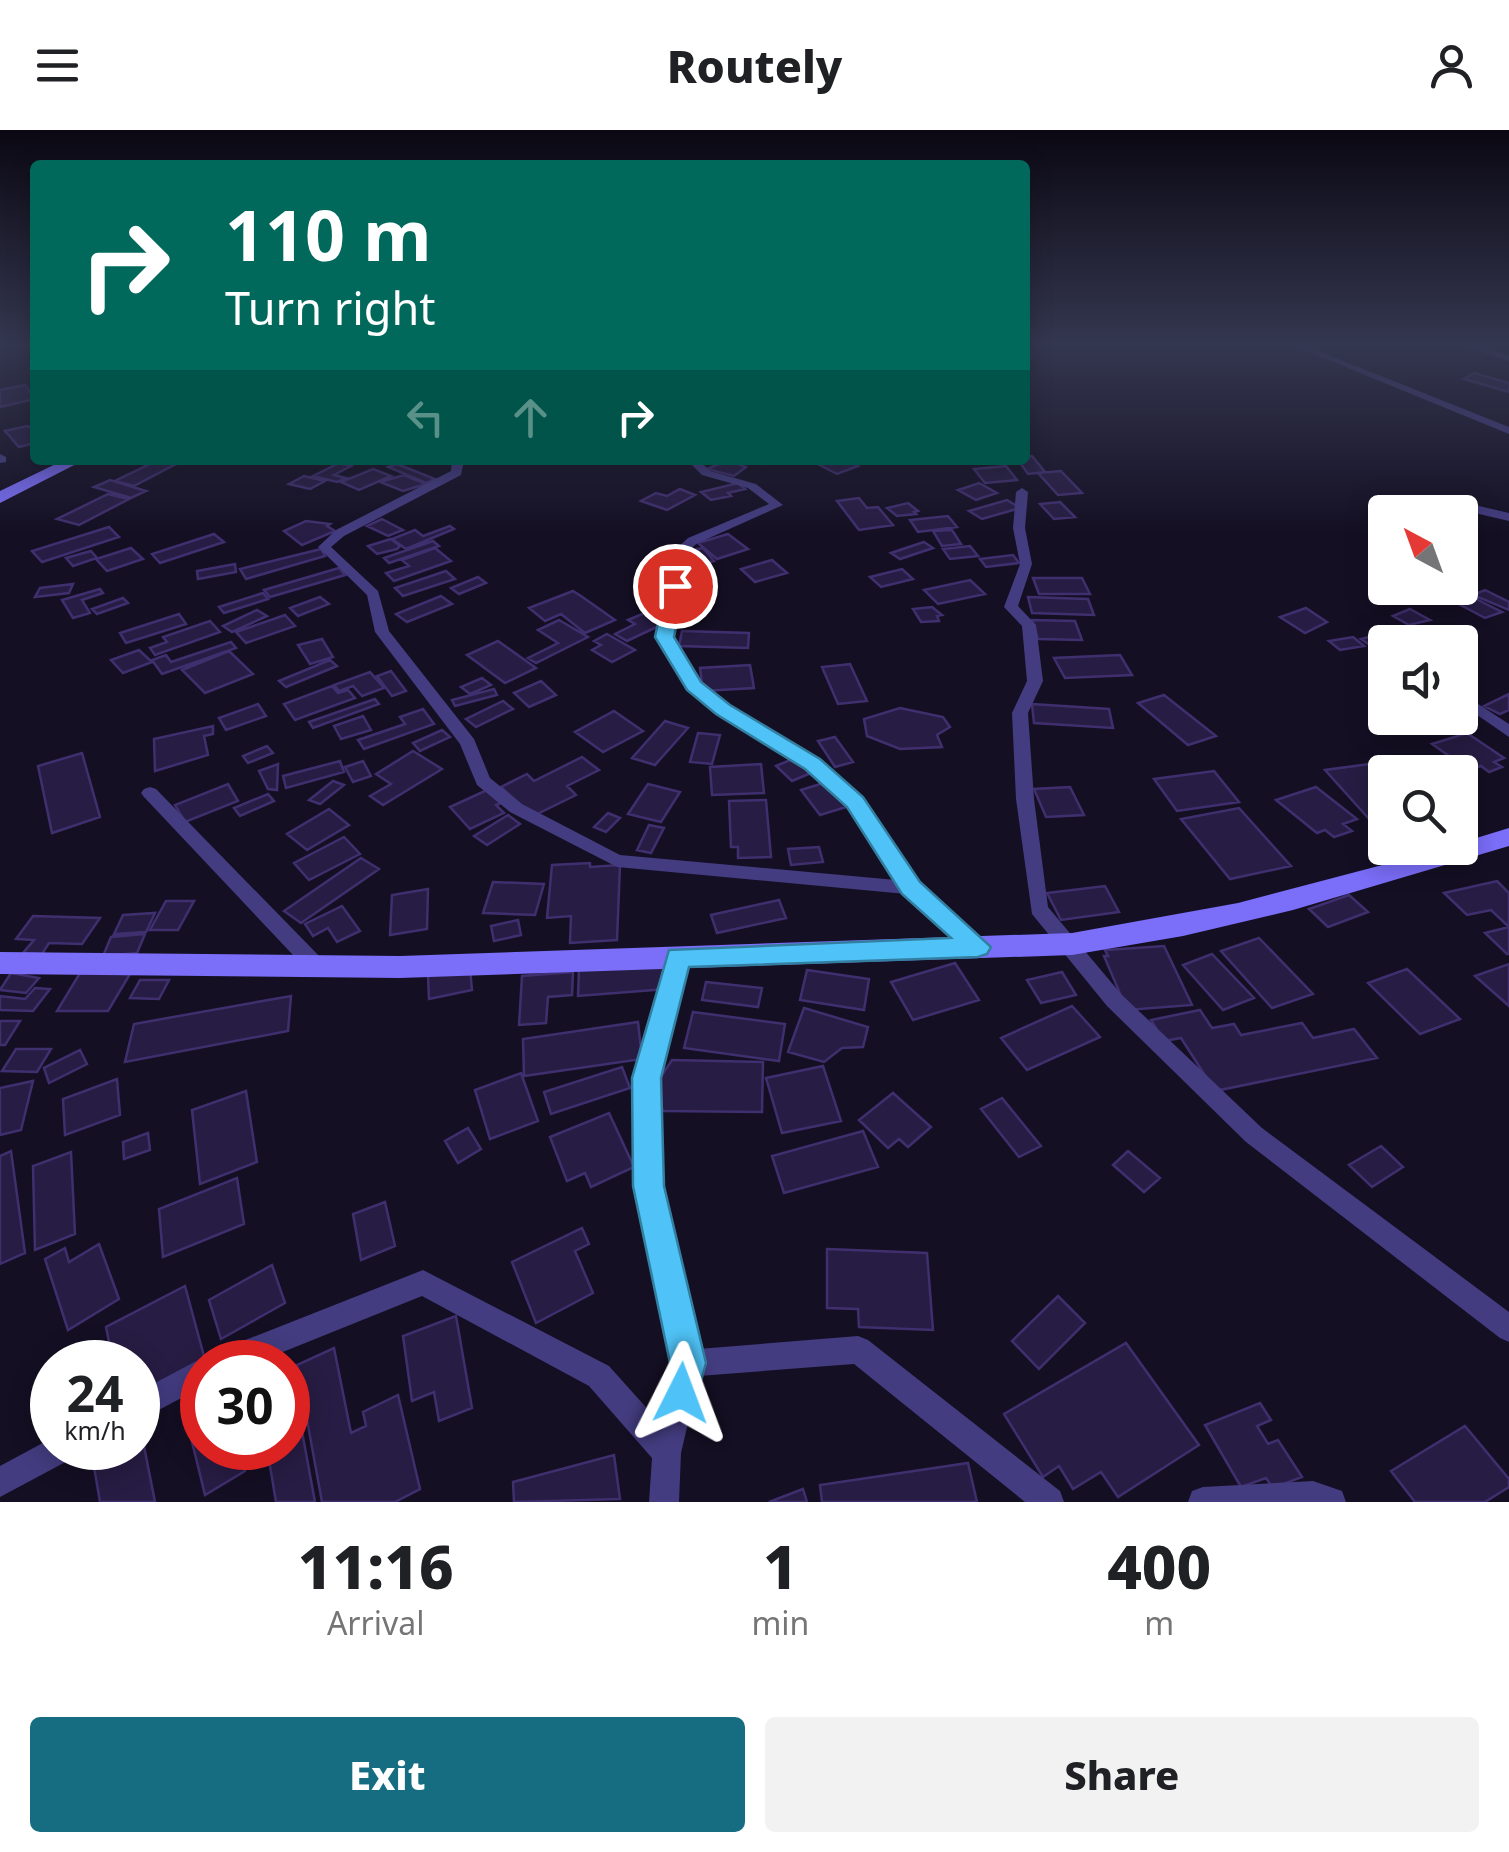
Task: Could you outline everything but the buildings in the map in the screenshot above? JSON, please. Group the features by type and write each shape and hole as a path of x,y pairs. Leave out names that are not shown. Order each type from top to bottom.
{"street":[{"path":"1450,407 1509,431"},
{"path":"0,498 66,465"},
{"path":"457,465 456,473 340,533 324,547 374,594 382,632 468,743 483,781 516,808 617,861 911,888"},
{"path":"698,465 706,473 752,486 777,504 716,528 666,566 675,586 665,637 694,686 723,709 812,764 855,802 911,888 978,947"},
{"path":"1022,492 1019,528 1026,564 1011,607 1029,625 1035,680 1020,712 1031,864 1039,908 1114,1000 1254,1135 1509,1329"},
{"path":"1478,510 1509,517"},
{"path":"1478,709 1509,732"},
{"path":"150,793 317,967"},
{"path":"0,963 317,967 1072,944 1146,934 1232,914 1509,837"},
{"path":"664,1502 668,1453 688,1363 649,1186 646,1078 678,957"},
{"path":"281,1340 424,1284 599,1376 668,1453"},
{"path":"688,1363 858,1350 1049,1502"},
{"path":"0,1482 30,1466"},
{"path":"1203,1502 1314,1496 1330,1502"}],"route":[{"path":"675,586 665,637 694,686 723,709 812,764 855,802 911,888 978,947 678,957 646,1078 649,1186 688,1363 681,1393"}]}
